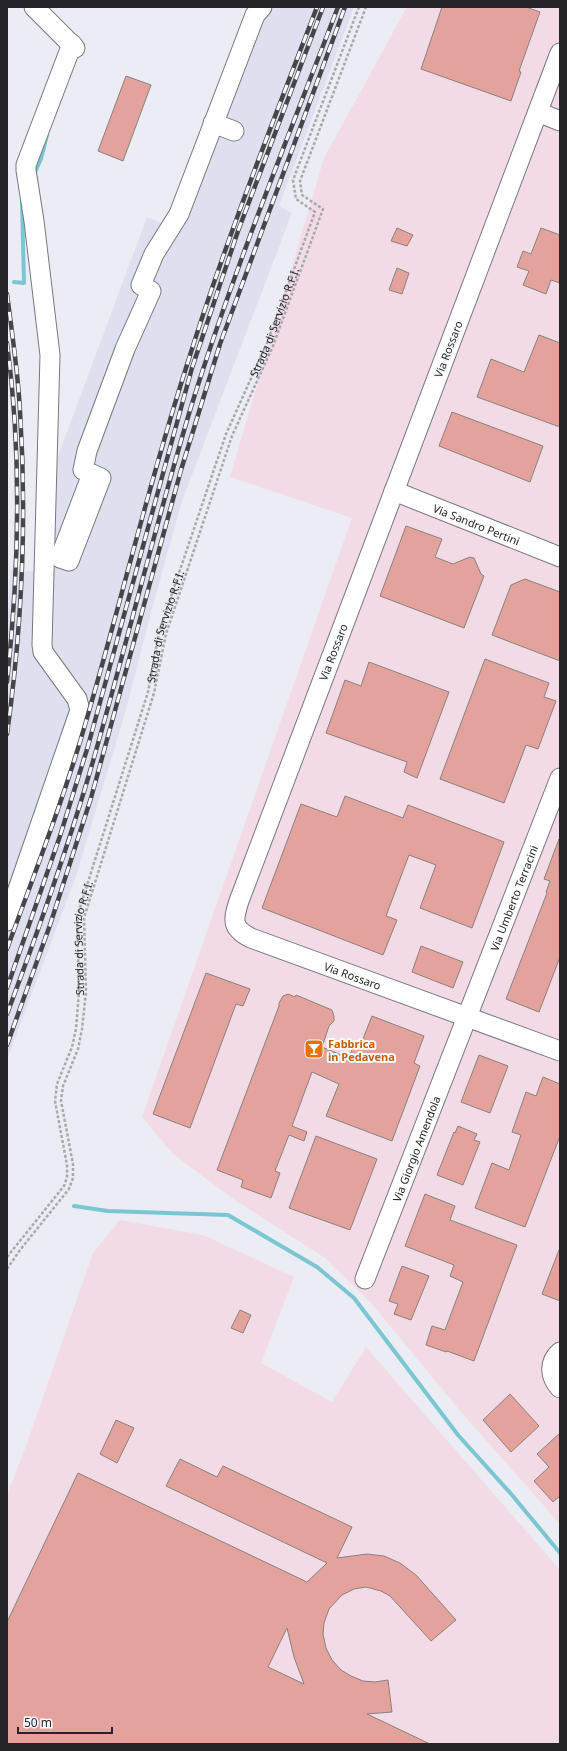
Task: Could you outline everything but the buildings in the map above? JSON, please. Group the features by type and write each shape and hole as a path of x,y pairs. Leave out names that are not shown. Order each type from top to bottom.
{"street":[{"path":"7,921 80,710 77,699 43,652 42,645 50,356 26,165 73,46 34,7"},
{"path":"222,129 255,15 262,7"},
{"name":"Via Rossaro","path":"560,53 239,901 234,921 239,931 251,938 560,1051"},
{"path":"88,472 101,478 69,561 60,558 71,531 61,526 88,472 87,451 125,349 151,291 141,286 154,254 173,226 222,129 245,74"},
{"path":"538,112 560,121"},
{"name":"Via Sandro Pertini","path":"394,491 560,557"},
{"name":"Via Umberto Terracini","path":"467,1018 560,778"},
{"name":"Via Giorgio Amendola","path":"364,1279 467,1018"},
{"path":"560,1352 551,1367 554,1380 560,1388"}],"path":[{"name":"Strada di Servizio R.F.I.","path":"7,1257 64,1186 67,1177 55,1101 56,1084 72,1047 76,1028 79,992 77,917 148,692 159,632 223,441 267,343 315,212 296,199 293,180 359,7"},
{"path":"7,1269 20,1250 69,1189 73,1178 73,1164 61,1101 63,1086 78,1049 82,1029 86,992 84,918 154,694 166,634 232,436 273,346 322,209 302,195 300,181 366,7"}],"shaded area":[{"path":"247,7 354,7 279,206 292,213 182,501 125,713 76,876 7,1060 7,639 10,570 54,572 51,475 147,217 167,225"},
{"path":"407,7 560,7 560,1524 461,1412 372,1304 325,1258 232,1198 173,1154 142,1117 352,518 230,477 324,158"},
{"path":"120,1220 203,1235 294,1277 261,1363 332,1402 366,1347 560,1570 560,1744 7,1744 7,1495 25,1449 93,1253"}],"waterway":[{"path":"35,172 41,159 47,135"},
{"path":"14,282 24,283 22,200"},
{"path":"74,1206 108,1211 228,1215 317,1267 354,1298 458,1435 512,1495 560,1553"}],"railway":[{"path":"7,949 49,834 78,747 160,455 201,322 248,186 317,7"},
{"path":"7,988 60,836 88,746 192,368 238,231 323,7"},
{"path":"7,1014 55,881 77,814 109,705 166,492 207,357 261,206 338,7"},
{"path":"7,1045 50,925 91,798 181,470 220,344 345,7"},
{"path":"7,294 19,396 23,492 20,613 7,734"},
{"path":"7,343 12,385 17,470 14,598 7,682"}],"place":[{"name":"Fabbrica in Pedavena","path":"314,1049"}]}
